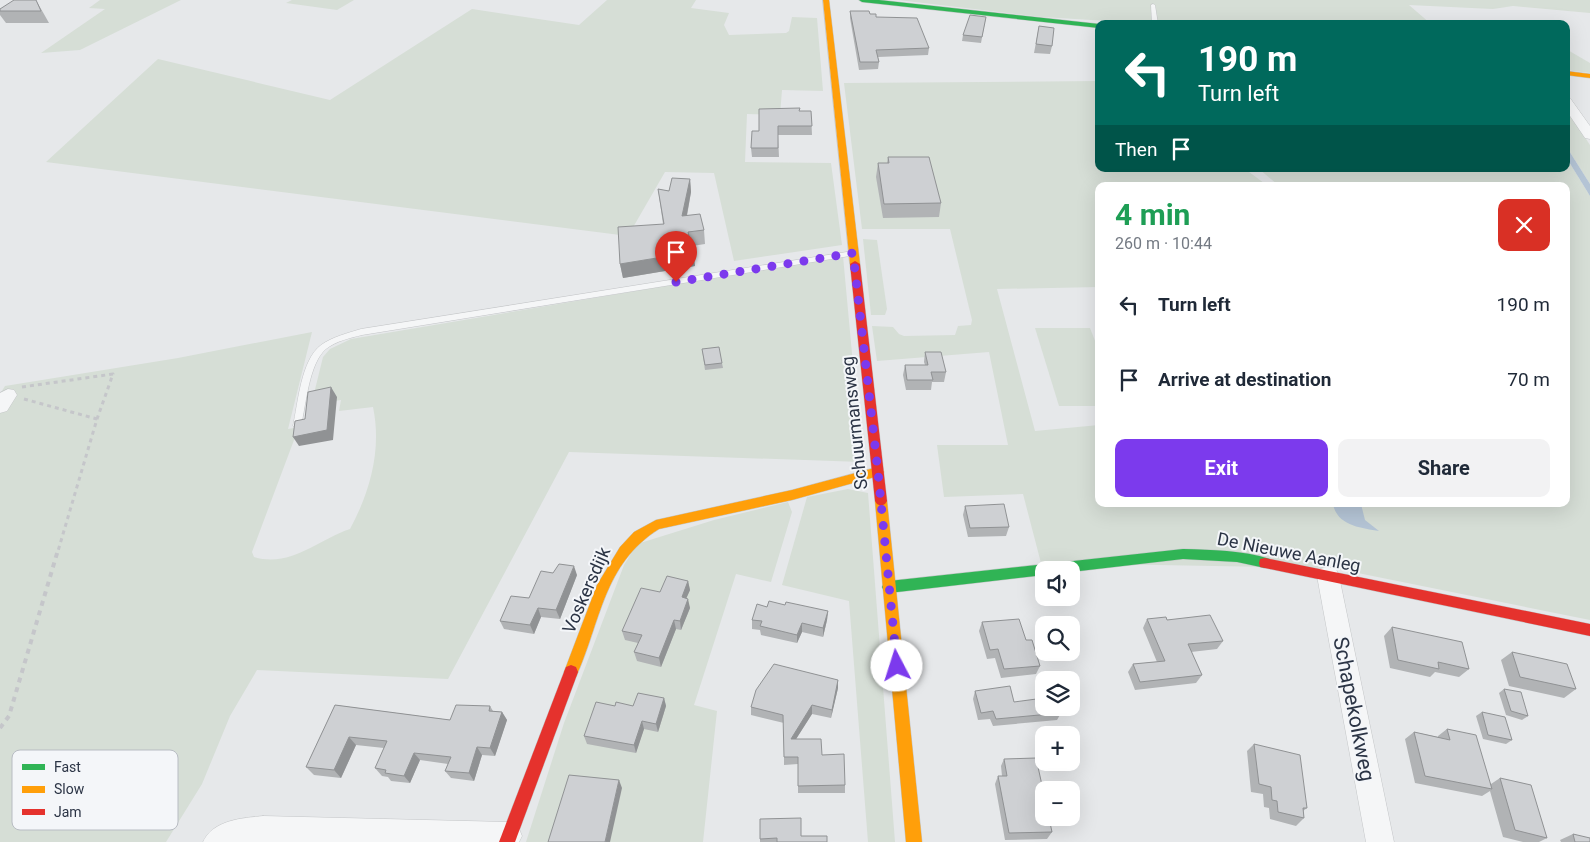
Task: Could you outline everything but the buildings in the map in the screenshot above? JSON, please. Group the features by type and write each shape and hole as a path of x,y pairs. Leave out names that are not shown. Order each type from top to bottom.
{"street":[{"name":"Schuurmansweg","path":"826,0 878,472 914,842"},
{"path":"862,0 1095,26"},
{"path":"1570,74 1590,76"},
{"path":"1570,105 1588,130"},
{"name":"Voskersdijk","path":"507,839 606,580 621,550 636,535 656,525 792,495 878,472"},
{"name":"De Nieuwe Aanleg","path":"889,587 1184,554 1236,556 1590,630"},
{"name":"Schapekolkweg","path":"1328,576 1380,842"},
{"path":"217,842 234,833 263,829 507,839"}],"lane":[{"path":"1153,5 1155,20"},
{"path":"297,426 312,364 319,351 336,341 361,332 853,253"}],"path":[{"path":"0,728 10,716 97,419 113,374 15,388 4,400"},
{"path":"4,400 97,419"}],"shaded area":[{"path":"100,0 181,0 80,50 41,53 105,9 89,8"},
{"path":"292,0 354,0 337,10 286,3"},
{"path":"607,0 696,0 691,8 729,13 724,25 729,35 786,33 789,31 792,17 817,18 823,91 782,90 780,115 747,114 745,162 831,163 842,245 734,261 714,173 665,172 628,236 46,162 158,59 330,100 472,9 579,25"},
{"path":"898,0 1590,0 1590,13 1513,6 1493,9 1409,5 1426,20 1095,20 1042,17"},
{"path":"1570,51 1590,63 1590,73 1570,70"},
{"path":"1095,81 1095,172 1249,172 1263,182 1095,182 1095,287 997,289 1035,431 1095,425 1095,507 1570,507 1570,182 1274,182 1263,172 1570,172 1570,164 1590,196 1590,620 1333,568 1080,564 1080,561 1040,561 1023,494 944,497 937,445 1008,445 989,352 877,361 872,326 893,327 899,334 904,336 955,335 958,326 971,325 972,320 950,229 862,229 844,83"},
{"path":"1570,115 1590,145 1590,184 1570,152"},
{"path":"863,239 877,240 887,309 885,315 871,315"},
{"path":"843,256 862,462 569,452 448,679 257,670 230,716 202,784 178,823 178,750 12,750 12,830 173,830 166,842 0,842 0,394 5,386 178,358 312,332 288,429 306,426 323,357 330,349 351,339","holes":["341,400 339,411 373,407 376,439 375,455 363,500 350,529 292,556 280,559 254,557 252,552 297,432 315,423 320,403"]},
{"path":"1035,328 1090,328 1095,341 1095,406 1059,406"},
{"path":"848,489 868,493 895,842 868,842 849,601 782,585 807,497"},
{"path":"788,502 792,512 771,582 736,574 694,705 717,711 703,842 526,842 564,723 624,565 637,544 714,520"}],"water":[{"path":"1570,152 1590,184 1590,196 1570,164"},
{"path":"1334,507 1362,507 1365,520 1379,531 1351,525 1339,517"}],"traffic: fast":[{"path":"862,0 1095,26"},
{"path":"889,587 1183,554 1237,557 1265,563"}],"traffic: slow":[{"path":"826,0 855,264"},
{"path":"1570,74 1590,76"},
{"path":"571,672 602,589 624,550 639,536 656,525 792,495 878,472"},
{"path":"881,501 914,842"}],"traffic: jam":[{"path":"855,264 881,501"},
{"path":"1265,563 1590,630"},
{"path":"507,842 571,672"}],"route":[{"path":"676,282 853,253 878,472 897,666"}]}
